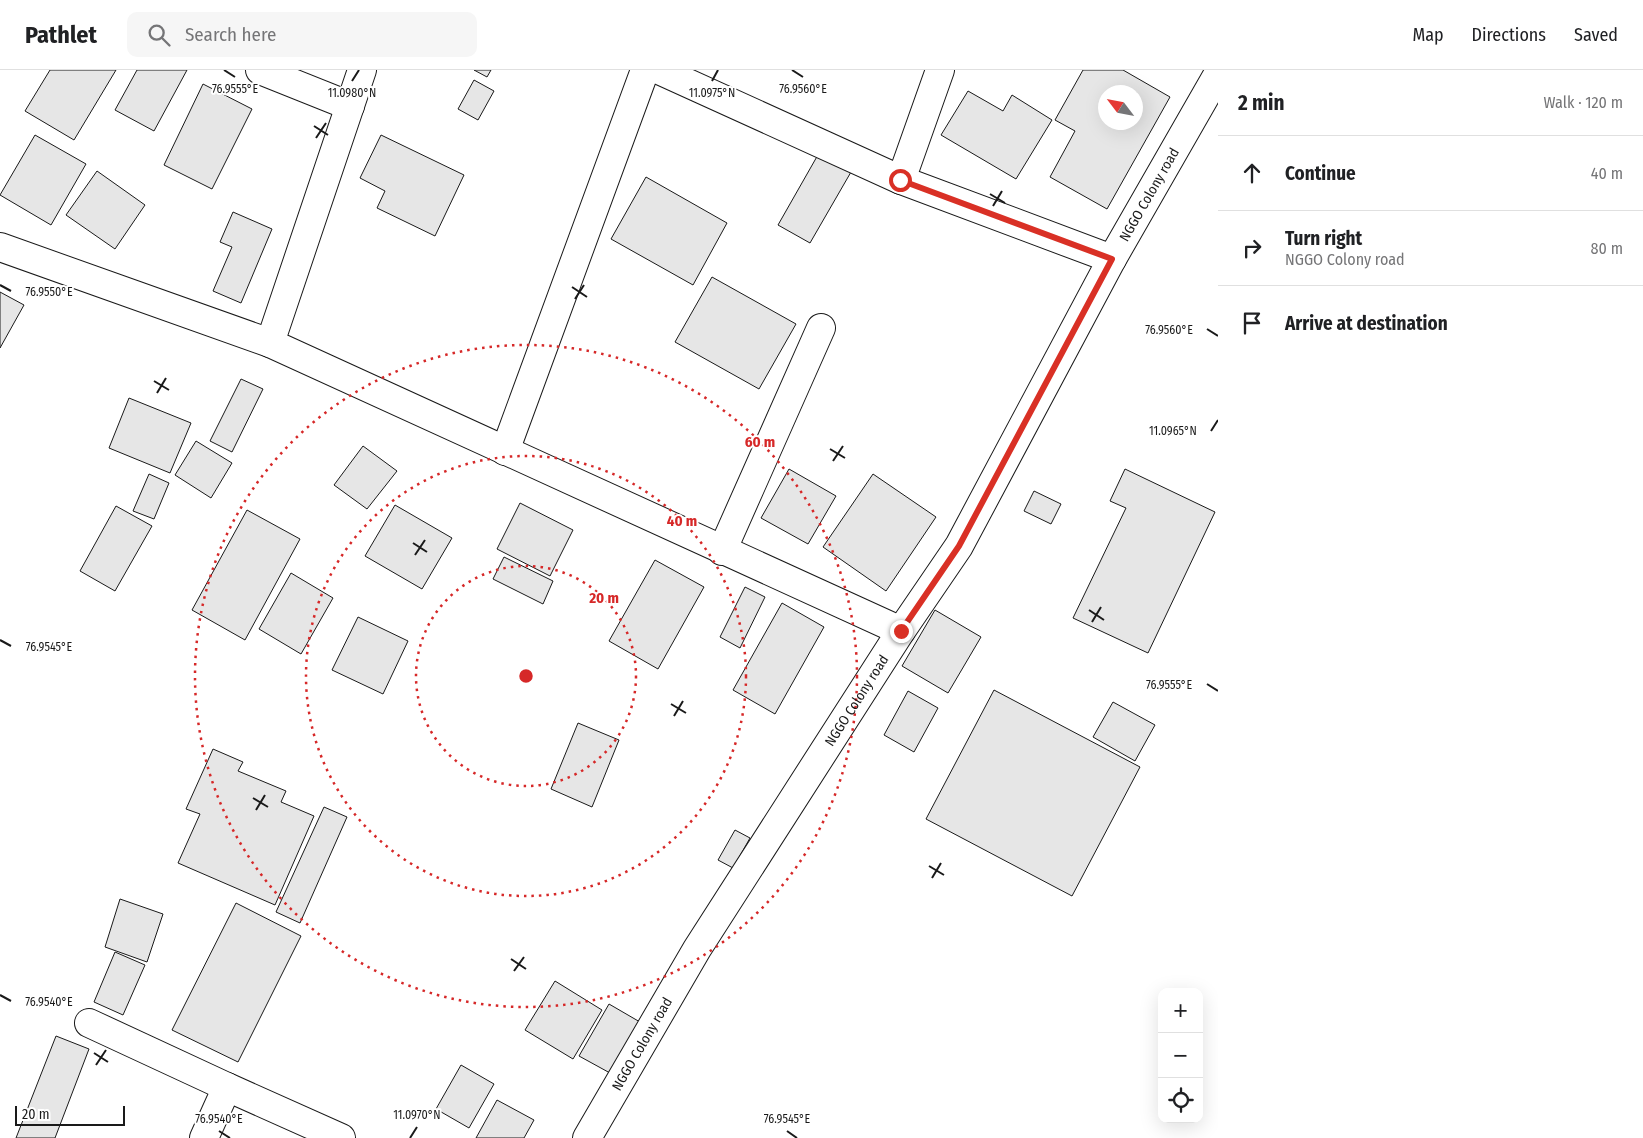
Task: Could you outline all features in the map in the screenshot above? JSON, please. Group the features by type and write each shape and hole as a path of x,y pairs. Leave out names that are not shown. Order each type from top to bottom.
{"street":[{"path":"260,70 350,106"},
{"path":"270,343 362,70"},
{"path":"504,451 646,70"},
{"path":"659,70 900,180 1112,259"},
{"path":"900,180 940,70"},
{"name":"NGGO Colony road","path":"587,1138 697,949 901,631 959,546 1112,259 1218,74"},
{"path":"0,247 270,343 901,631"},
{"path":"722,550 821,328"},
{"path":"89,1023 341,1138"},
{"path":"204,1138 227,1086"}],"building":[{"path":"50,70 116,70 74,140 25,111"},
{"path":"137,70 187,70 154,131 115,110"},
{"path":"474,70 491,70 487,77"},
{"path":"1083,70 1123,70 1170,97 1107,209 1050,177 1075,131 1055,120"},
{"path":"474,80 494,91 478,120 458,109"},
{"path":"203,84 252,109 212,189 164,165"},
{"path":"968,91 1003,111 1012,95 1052,120 1016,179 941,135"},
{"path":"35,135 86,164 51,225 0,195"},
{"path":"381,135 464,175 435,236 377,208 385,191 360,178"},
{"path":"819,153 851,172 810,243 778,225"},
{"path":"97,171 145,205 115,249 66,215"},
{"path":"646,177 727,223 693,285 611,239"},
{"path":"233,212 272,229 241,303 213,291 232,247 220,242"},
{"path":"712,277 796,324 759,389 675,342"},
{"path":"0,292 24,305 0,348"},
{"path":"241,379 263,389 232,452 210,441"},
{"path":"129,398 191,423 170,473 109,448"},
{"path":"196,441 232,463 211,498 175,475"},
{"path":"363,446 397,471 367,509 334,485"},
{"path":"789,469 836,496 808,544 761,518"},
{"path":"1125,469 1215,512 1148,653 1073,618 1126,508 1110,501"},
{"path":"149,474 169,483 154,519 133,511"},
{"path":"873,474 936,517 886,591 823,547"},
{"path":"1034,491 1061,504 1051,524 1024,511"},
{"path":"520,503 573,530 550,576 497,549"},
{"path":"395,505 452,538 422,589 365,556"},
{"path":"116,506 152,526 115,591 80,571"},
{"path":"247,510 300,539 245,640 192,610"},
{"path":"504,557 553,581 543,604 493,579"},
{"path":"655,560 704,587 658,669 609,641"},
{"path":"291,573 333,598 301,654 259,629"},
{"path":"745,587 765,597 740,648 720,637"},
{"path":"782,603 824,627 775,714 733,690"},
{"path":"935,610 981,637 948,693 902,666"},
{"path":"358,617 408,641 383,694 332,670"},
{"path":"994,690 1140,767 1072,896 926,819"},
{"path":"908,691 938,708 914,752 884,735"},
{"path":"1113,702 1155,725 1135,761 1093,737"},
{"path":"578,723 619,740 592,807 551,789"},
{"path":"213,749 243,762 238,771 286,791 281,802 314,816 275,905 178,863 200,814 186,809"},
{"path":"324,807 347,817 300,923 276,912"},
{"path":"735,830 750,838 733,868 718,860"},
{"path":"120,899 163,914 147,962 105,947"},
{"path":"236,903 301,936 238,1062 172,1030"},
{"path":"115,952 145,965 123,1015 94,1002"},
{"path":"555,981 602,1010 573,1059 525,1030"},
{"path":"609,1004 640,1022 610,1073 579,1056"},
{"path":"56,1036 89,1049 55,1138 16,1138"},
{"path":"461,1065 494,1084 469,1128 436,1109"},
{"path":"497,1100 534,1120 524,1138 476,1138"}],"route":[{"path":"900,180 1112,259 959,546 901,631"}]}
